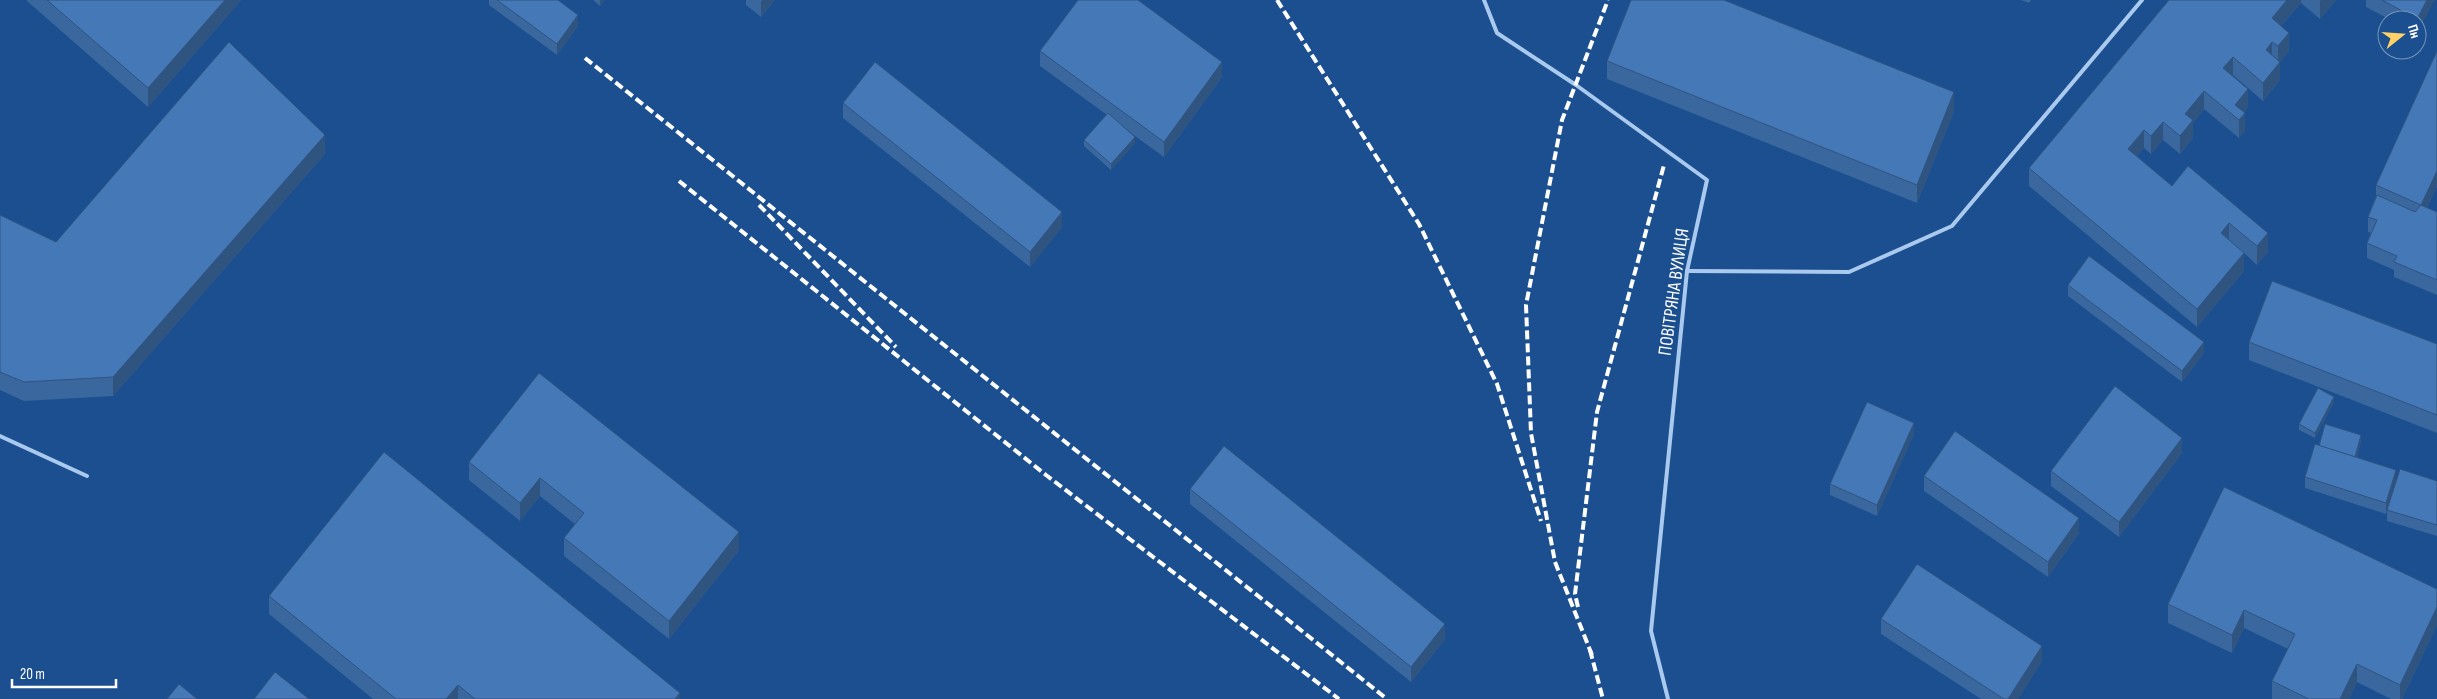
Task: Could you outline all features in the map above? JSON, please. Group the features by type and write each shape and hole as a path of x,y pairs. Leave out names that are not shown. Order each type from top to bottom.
{"lane":[{"name":"ПОВІТРЯНА ВУЛИЦЯ","path":"1484,0 1497,34 1576,85 1708,180 1687,270 1651,631 1668,699"},
{"path":"1687,270 1849,272 1952,226 2142,0"},
{"path":"0,436 87,476"}],"building":[{"path":"47,0 225,0 148,88"},
{"path":"497,0 558,0 578,15 557,44"},
{"path":"1078,0 1138,0 1222,62 1164,142 1040,51"},
{"path":"1631,0 1724,0 1954,92 1917,185 1607,61"},
{"path":"2169,0 2287,0 2272,18 2289,33 2278,46 2272,42 2266,50 2280,62 2263,83 2233,57 2223,68 2248,89 2235,105 2245,113 2239,120 2204,91 2185,114 2193,120 2180,136 2163,122 2151,136 2144,130 2128,149 2172,186 2188,166 2268,233 2257,246 2229,223 2221,233 2244,253 2197,309 2029,168"},
{"path":"2382,0 2427,0 2422,10 2400,10"},
{"path":"229,42 325,135 113,377 24,382 0,372 0,215 56,242"},
{"path":"2437,51 2437,171 2421,205 2376,185"},
{"path":"875,62 1062,212 1030,252 843,103"},
{"path":"1108,113 1135,137 1111,164 1084,140"},
{"path":"2377,195 2415,212 2421,205 2437,212 2437,280 2394,262 2397,256 2367,243 2377,220 2368,217"},
{"path":"2089,256 2204,342 2182,371 2068,285"},
{"path":"2272,281 2437,344 2437,415 2249,342"},
{"path":"539,373 739,532 669,621 564,538 584,513 540,478 520,503 469,462"},
{"path":"2115,386 2182,438 2119,522 2051,471"},
{"path":"2318,388 2334,397 2315,433 2299,424"},
{"path":"1867,402 1914,423 1877,505 1830,484"},
{"path":"2325,424 2361,435 2355,457 2319,446"},
{"path":"1955,431 2079,518 2048,562 1924,476"},
{"path":"2315,444 2396,470 2386,503 2305,477"},
{"path":"1224,446 1445,624 1411,667 1190,489"},
{"path":"384,452 680,693 675,699 475,699 458,685 446,699 396,699 269,596"},
{"path":"2400,469 2437,481 2437,525 2387,510"},
{"path":"2224,487 2437,589 2437,607 2400,685 2357,664 2340,699 2309,699 2272,681 2295,634 2244,610 2232,635 2168,604"},
{"path":"1917,564 2042,646 2008,699 2004,699 1881,619"},
{"path":"275,672 309,699 254,699"},
{"path":"179,684 197,699 167,699"}],"railway":[{"path":"1277,0 1419,224 1497,384 1541,521"},
{"path":"1592,655 1555,562 1531,433 1526,305 1562,120 1608,0"},
{"path":"585,58 1387,699"},
{"path":"1578,607 1575,594 1597,412 1664,165"},
{"path":"679,181 1046,475 1339,699"},
{"path":"759,205 896,347"},
{"path":"1590,650 1603,699"}]}
